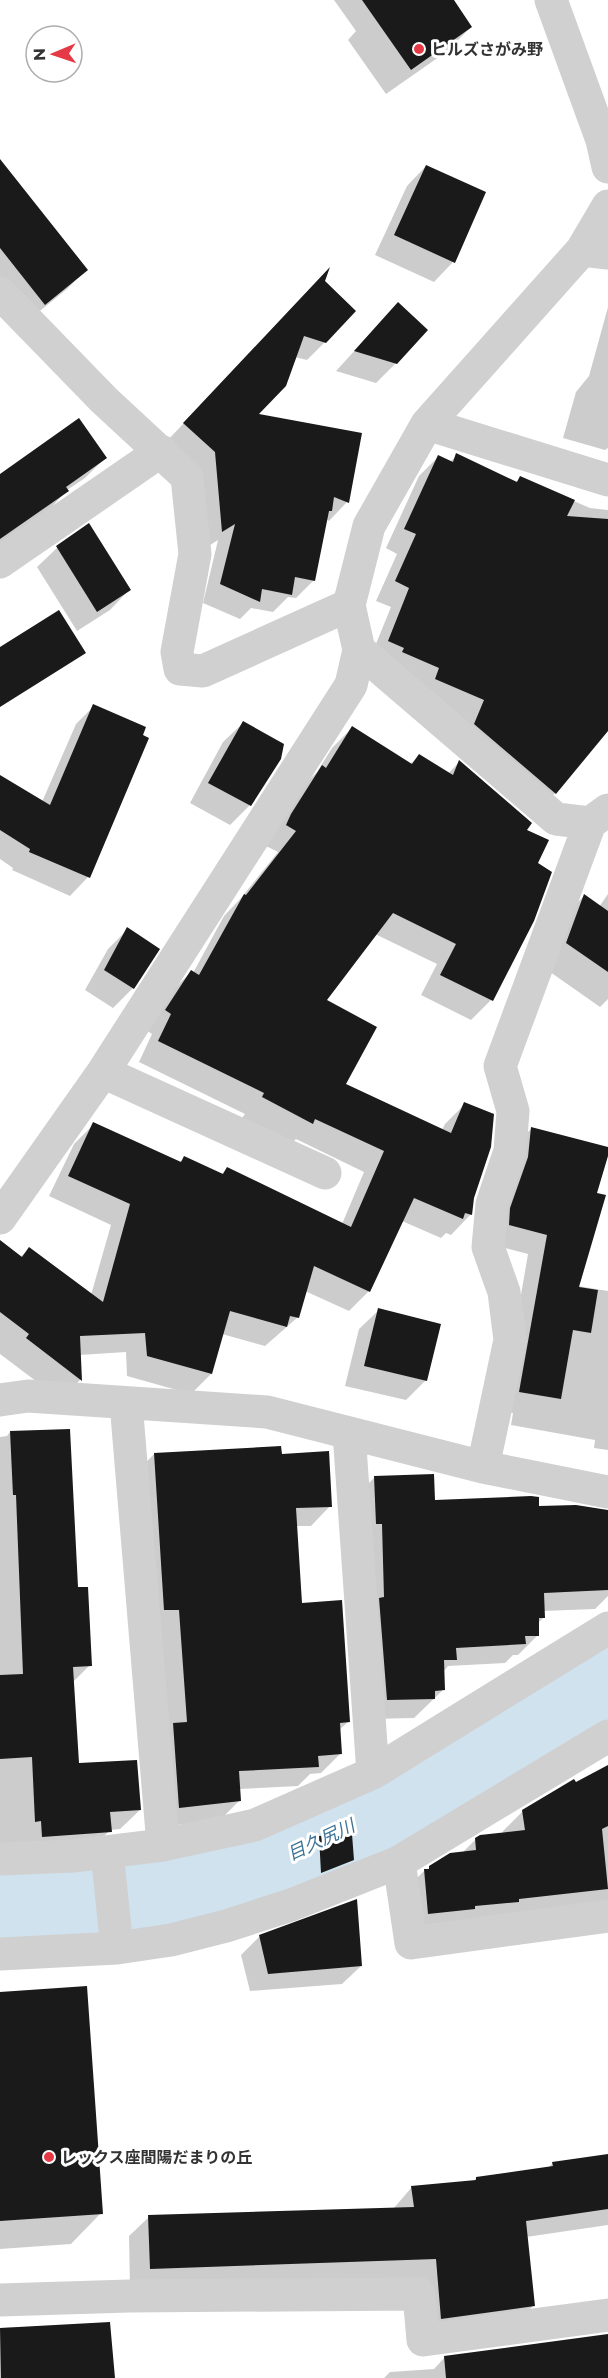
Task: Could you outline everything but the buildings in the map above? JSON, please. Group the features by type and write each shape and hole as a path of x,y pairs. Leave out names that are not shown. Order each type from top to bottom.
{"street":[{"path":"551,0 602,140 608,167"},
{"path":"0,1218 103,1072 351,685 359,650 349,605 369,526 427,424 595,251 608,206"},
{"path":"0,293 104,400 187,477 195,554 177,652 180,669 203,671 349,605"},
{"path":"427,424 608,480"},
{"path":"0,562 161,451"},
{"path":"359,650 556,819 599,816 500,1066 513,1111 510,1151 492,1204 488,1247 504,1292 510,1340 483,1467"},
{"path":"103,1072 326,1173"},
{"path":"0,1400 28,1396 267,1412 483,1467 608,1492"},
{"path":"126,1403 163,1845"},
{"path":"349,1433 373,1773"},
{"path":"0,1859 108,1862 163,1845 255,1825 373,1773 608,1628"},
{"path":"0,1954 117,1938 171,1940 226,1926 291,1905 399,1862 608,1736"},
{"path":"108,1862 117,1938"},
{"path":"399,1862 411,1943 608,1916"},
{"path":"0,2300 129,2296 419,2295 423,2340 608,2314"}],"waterway":[{"name":"目久尻川","path":"0,1908 153,1895 234,1877 264,1866 322,1841 378,1812 608,1674"}],"place":[{"name":"ヒルズさがみ野","path":"419,49"},
{"name":"レックス座間陽だまりの丘","path":"49,2157"}]}
